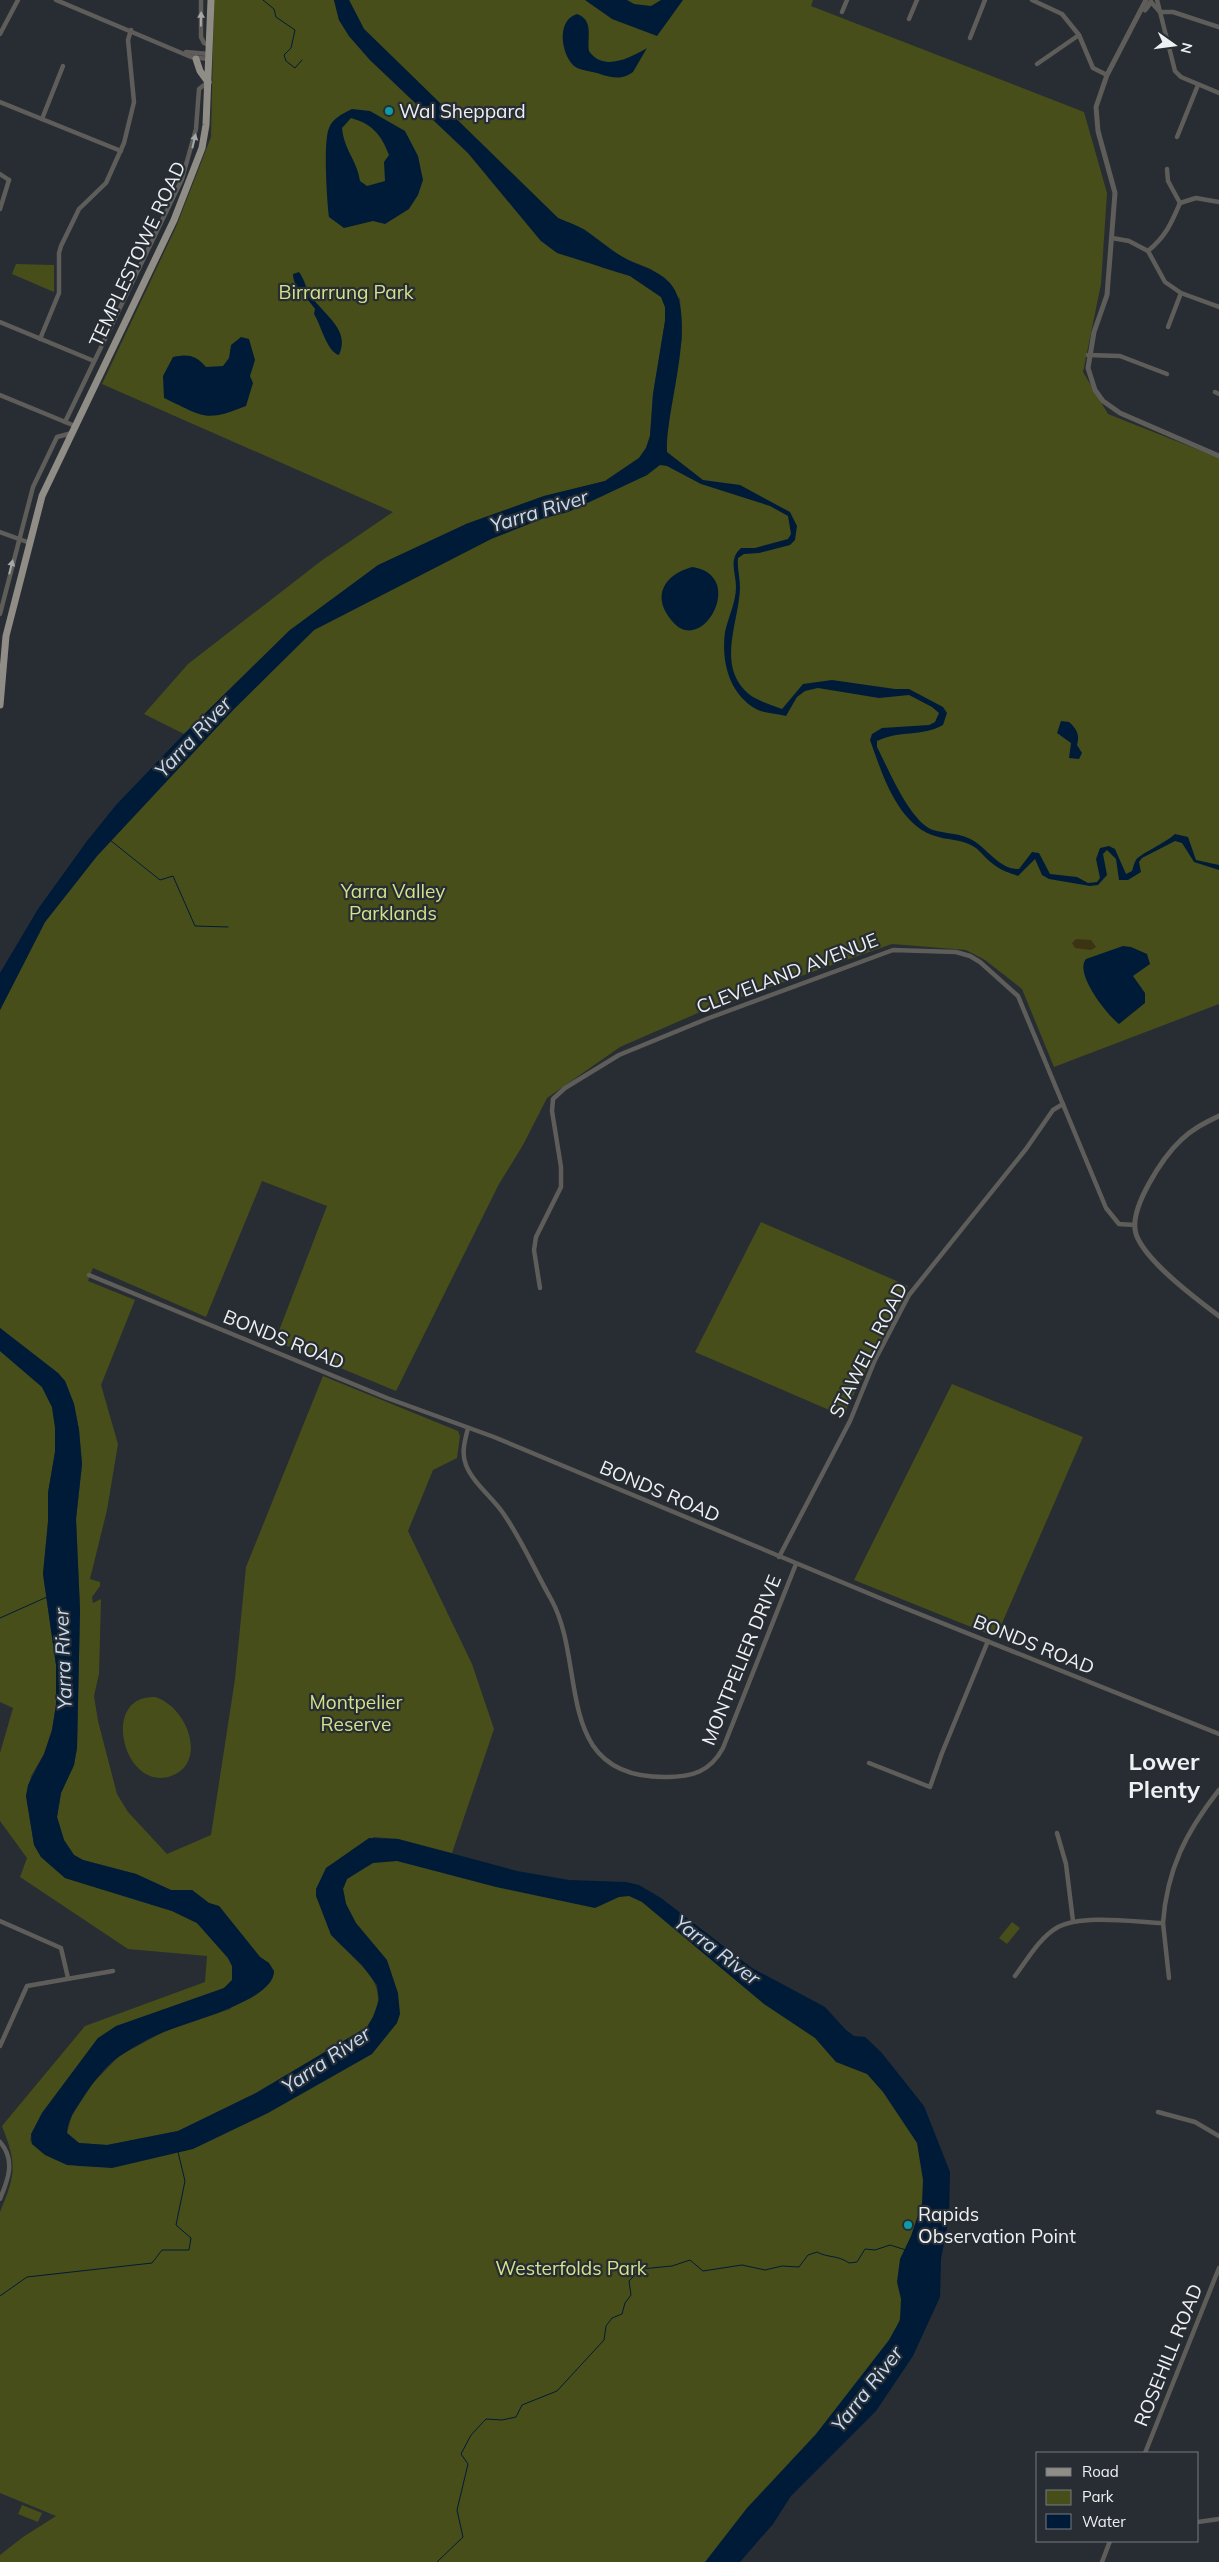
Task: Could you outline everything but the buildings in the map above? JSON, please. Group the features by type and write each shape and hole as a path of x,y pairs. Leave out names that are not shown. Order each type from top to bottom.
{"main road":[{"name":"TEMPLESTOWE ROAD","path":"0,705 6,636 45,489 191,181 205,135 211,0"},
{"path":"196,59 200,71 208,82"}],"street":[{"path":"0,34 17,0"},
{"path":"56,0 196,59 209,56"},
{"name":"TEMPLESTOWE ROAD","path":"201,0 201,38 209,44"},
{"path":"842,12 847,0"},
{"path":"909,19 917,0"},
{"path":"970,38 985,0"},
{"path":"1032,0 1062,14 1079,35 1092,68 1107,75"},
{"path":"1219,93 1181,77 1175,71 1160,12 1151,1 1138,18 1107,75 1096,107 1098,131 1114,193 1107,295 1088,355 1090,378 1095,390 1108,406 1219,456"},
{"path":"1160,12 1173,12 1219,27"},
{"path":"40,339 59,292 62,246 77,212 104,186 121,151 134,102 128,40 131,30"},
{"path":"1037,64 1079,35"},
{"path":"182,52 209,56"},
{"path":"42,118 63,66"},
{"name":"TEMPLESTOWE ROAD","path":"66,422 182,179 196,130 199,89 208,82"},
{"path":"1177,137 1198,84"},
{"path":"0,102 121,151"},
{"path":"1167,169 1168,181 1180,203"},
{"path":"0,174 12,179 0,209"},
{"path":"1148,251 1163,238 1180,203 1196,198 1219,202"},
{"path":"1112,238 1133,242 1148,251 1165,282 1182,293 1219,307"},
{"path":"1168,327 1182,293"},
{"path":"0,322 94,361"},
{"path":"1088,355 1120,356 1167,374"},
{"path":"0,395 66,422 74,429 57,437 33,487 0,614"},
{"path":"0,532 30,543"},
{"name":"CLEVELAND AVENUE","path":"540,1288 534,1250 536,1237 561,1187 561,1167 552,1111 554,1099 564,1088 619,1055 709,1018 892,950 956,952 970,956 980,962 1018,996 1106,1208 1118,1224 1135,1225"},
{"name":"STAWELL ROAD","path":"779,1557 850,1421 876,1360 909,1295 1026,1149 1053,1110 1064,1104"},
{"path":"1219,1116 1194,1128 1180,1141 1160,1167 1142,1198 1135,1225 1136,1234 1143,1247 1166,1273 1219,1316"},
{"name":"BONDS ROAD","path":"89,1274 388,1398 637,1496 796,1564 1219,1734"},
{"name":"MONTPELIER DRIVE","path":"468,1428 463,1450 465,1464 504,1514 557,1613 582,1725 599,1752 630,1772 654,1777 686,1776 704,1771 715,1761 723,1748 796,1564"},
{"path":"869,1763 930,1787 988,1641"},
{"path":"1169,1978 1163,1923 1169,1878 1180,1848 1219,1790"},
{"path":"1057,1833 1066,1864 1073,1921"},
{"path":"1015,1976 1040,1942 1058,1927 1073,1921 1163,1923"},
{"path":"0,1922 61,1948 68,1978"},
{"path":"0,2046 27,1986 114,1971"},
{"path":"1158,2112 1195,2122 1219,2136"},
{"path":"0,2142 6,2151 9,2173 0,2199"},
{"name":"ROSEHILL ROAD","path":"1145,2452 1219,2268"},
{"path":"1199,2522 1219,2519"},
{"path":"1102,2562 1110,2542"}],"green space":[{"name":"Birrarrung Park","path":"214,0 334,0 339,20 349,36 370,60 468,153 541,241 603,268 630,276 661,297 665,307 665,321 653,394 650,436 646,448 639,458 605,481 544,496 466,524 444,536 290,630 184,734 144,714 188,664 321,561 393,512 102,384 176,227 211,137"},
{"path":"349,0 813,0 811,6 1084,112 1107,193 1101,284 1083,372 1108,414 1219,458 1219,1004 1054,1067 1022,989 985,960 966,950 892,944 707,1009 620,1047 547,1098 523,1145 499,1184 396,1391 275,1341 327,1206 262,1181 206,1317 93,1268 88,1281 135,1300 101,1385 118,1444 107,1510 90,1579 100,1582 100,1586 92,1597 93,1603 101,1599 99,1674 94,1696 98,1721 117,1794 128,1812 167,1854 211,1835 235,1679 246,1567 323,1376 458,1431 460,1436 457,1458 433,1470 408,1531 472,1664 494,1729 452,1853 398,1839 374,1837 326,1868 325,1909 331,1933 364,1968 375,1985 378,1994 378,2003 367,2027 256,2093 178,2131 107,2145 79,2143 67,2133 72,2115 93,2083 119,2056 163,2032 230,2009 269,1963 260,1957 219,1906 209,1903 192,1890 171,1890 136,1874 83,1860 74,1855 64,1840 57,1817 61,1793 74,1765 77,1748 80,1610 76,1519 82,1464 79,1430 74,1404 65,1381 58,1373 0,1328 0,1010 45,922 97,856 234,709 314,630 491,539 544,518 568,512 647,475 666,432 682,338 680,299 651,269 623,258 584,229 558,218 364,29"},
{"path":"16,264 54,265 54,292 12,274"},
{"path":"761,1222 908,1286 843,1416 695,1352"},
{"name":"Westerfolds Park","path":"0,1351 42,1387 52,1407 55,1427 55,1452 48,1493 48,1522 43,1574 56,1665 56,1705 52,1730 44,1754 31,1776 26,1796 34,1844 41,1857 65,1878 172,1911 197,1923 228,1958 232,1966 232,1980 224,1988 98,2038 42,2113 30,2139 32,2144 77,2166 114,2167 397,2020 365,1941 346,1904 343,1889 347,1879 382,1854 626,1891 654,1907 866,2065 907,2111 930,2170 895,2342 711,2562 0,2562 0,2555 23,2537 56,2516 0,2493 0,2212 9,2188 13,2169 10,2150 2,2126 85,2026 205,1982 207,1956 128,1949 20,1877 27,1858 0,1821 0,1753 13,1708 0,1702"},
{"path":"952,1384 1083,1437 996,1637 854,1580"},
{"path":"155,1697 167,1703 177,1712 189,1735 191,1748 189,1760 182,1769 171,1776 155,1777 141,1771 131,1758 124,1742 123,1726 127,1711 138,1701"},
{"path":"1012,1922 1020,1928 1007,1944 999,1938"},
{"path":"22,2505 42,2513 38,2522 18,2514"}],"sand":[{"path":"1076,939 1091,940 1096,947 1091,950 1075,948 1072,943"}],"water":[{"name":"Yarra River","path":"334,0 349,0 364,29 558,218 576,225 618,254 659,274 669,282 678,297 681,316 681,339 667,452 703,480 740,485 790,512 797,526 795,540 790,545 759,553 744,554 738,558 740,588 733,630 731,658 739,684 750,695 782,709 803,684 832,680 895,689 909,689 943,707 947,713 943,725 927,731 885,738 877,741 877,747 900,793 916,817 924,825 933,830 969,838 1006,866 1019,869 1032,852 1039,853 1050,874 1077,877 1088,883 1097,882 1100,878 1096,859 1100,848 1109,846 1115,849 1126,874 1132,871 1138,858 1175,834 1188,837 1196,860 1219,865 1219,870 1194,862 1182,843 1175,841 1142,858 1139,862 1141,872 1128,880 1119,880 1116,859 1107,850 1103,854 1107,875 1098,885 1090,886 1049,879 1042,875 1035,859 1018,876 996,866 970,845 932,835 919,828 909,819 892,795 870,740 872,734 882,728 929,725 935,722 939,713 932,707 909,695 879,698 818,688 805,691 797,697 786,716 760,711 747,703 733,686 724,654 725,632 736,593 735,557 741,548 755,548 788,539 791,534 788,516 770,506 701,484 667,466 660,465 647,475 568,512 544,518 491,539 314,630 234,709 97,856 45,922 0,1010 0,973 38,909 87,841 116,805 184,734 290,630 378,565 466,524 544,496 605,481 639,458 646,448 650,436 653,394 665,321 665,307 661,297 630,276 557,253 541,241 468,153 370,60 349,36 339,20"},
{"path":"585,0 627,0 634,4 651,6 661,0 683,0 657,36 612,19"},
{"path":"577,14 586,20 588,25 589,51 602,61 609,62 625,59 647,48 633,72 621,77 613,77 574,66 566,54 563,30 570,17"},
{"path":"352,109 370,111 405,131 418,156 423,180 418,195 409,209 385,224 373,221 344,228 329,217 326,171 327,135 333,122","holes":["351,118 358,120 375,131 386,148 389,155 384,162 385,181 367,186 360,181 345,143 342,128"]},
{"path":"299,272 311,296 339,330 342,346 339,355 328,344 314,314 315,309 295,284 293,274"},
{"path":"241,337 249,339 255,360 250,376 253,383 246,406 212,416 196,413 164,398 163,376 173,357 191,356 206,367 223,366 229,358 231,345"},
{"path":"692,567 708,573 717,584 718,597 714,611 706,622 696,629 684,630 672,621 666,612 662,603 662,595 668,581 674,575"},
{"path":"1061,721 1069,722 1077,732 1077,745 1082,753 1079,759 1069,758 1071,743 1057,733"},
{"path":"1123,946 1131,947 1147,954 1150,964 1133,976 1145,993 1145,1003 1119,1024 1093,993 1084,974 1083,965 1086,959"},
{"name":"Yarra River","path":"0,1328 58,1373 65,1381 74,1404 79,1430 82,1464 76,1519 80,1610 77,1748 74,1765 61,1793 57,1817 64,1840 74,1855 83,1860 136,1874 171,1890 192,1890 209,1903 219,1906 260,1957 269,1963 274,1971 270,1982 260,1992 245,2001 158,2034 114,2060 82,2099 70,2119 67,2133 79,2143 107,2145 178,2131 256,2093 367,2027 379,2000 377,1985 362,1965 331,1935 316,1896 316,1889 326,1868 369,1838 398,1839 517,1871 569,1880 626,1882 639,1885 661,1898 752,1968 825,2007 854,2036 865,2037 881,2052 924,2106 950,2172 949,2218 941,2259 940,2297 913,2356 876,2411 791,2496 773,2524 740,2562 705,2562 747,2508 816,2434 889,2340 900,2320 901,2299 897,2282 900,2259 911,2236 922,2203 923,2180 917,2143 883,2092 867,2074 836,2062 815,2038 764,2004 642,1902 629,1896 619,1897 595,1908 496,1887 397,1861 373,1863 347,1879 343,1889 346,1904 356,1923 387,1960 398,1993 400,2014 397,2023 372,2054 268,2113 193,2149 112,2168 67,2165 45,2155 32,2144 31,2134 42,2113 98,2038 116,2026 224,1988 232,1980 232,1966 228,1958 197,1923 172,1911 65,1878 41,1857 34,1845 26,1796 28,1785 44,1754 52,1730 56,1705 56,1665 43,1574 48,1522 48,1493 55,1452 55,1427 52,1407 42,1387 0,1351"}],"waterway":[{"path":"263,0 274,9 276,17 295,30 291,48 284,55 286,61 295,68 302,60"},
{"path":"110,840 160,880 173,876 195,926 228,927"},
{"path":"0,1618 47,1597"},
{"path":"0,2296 27,2277 152,2263 162,2250 189,2250 191,2238 176,2225 185,2181 178,2152"},
{"path":"437,2562 463,2537 457,2510 468,2464 461,2454 471,2435 486,2419 502,2420 516,2417 522,2405 557,2391 604,2340 606,2326 612,2318 622,2314 625,2303 631,2295 629,2281 641,2269 672,2266 690,2260 703,2271 742,2265 765,2270 782,2266 799,2267 808,2255 817,2252 849,2263 857,2262 865,2249 875,2250 890,2245 906,2250"}],"place":[{"name":"Wal Sheppard","path":"389,111"},
{"name":"Rapids Observation Point","path":"908,2225"}],"district":[{"name":"Lower Plenty","path":"1164,1776"}],"park label":[{"name":"Yarra Valley Parklands","path":"393,902"},
{"name":"Montpelier Reserve","path":"356,1713"}]}
